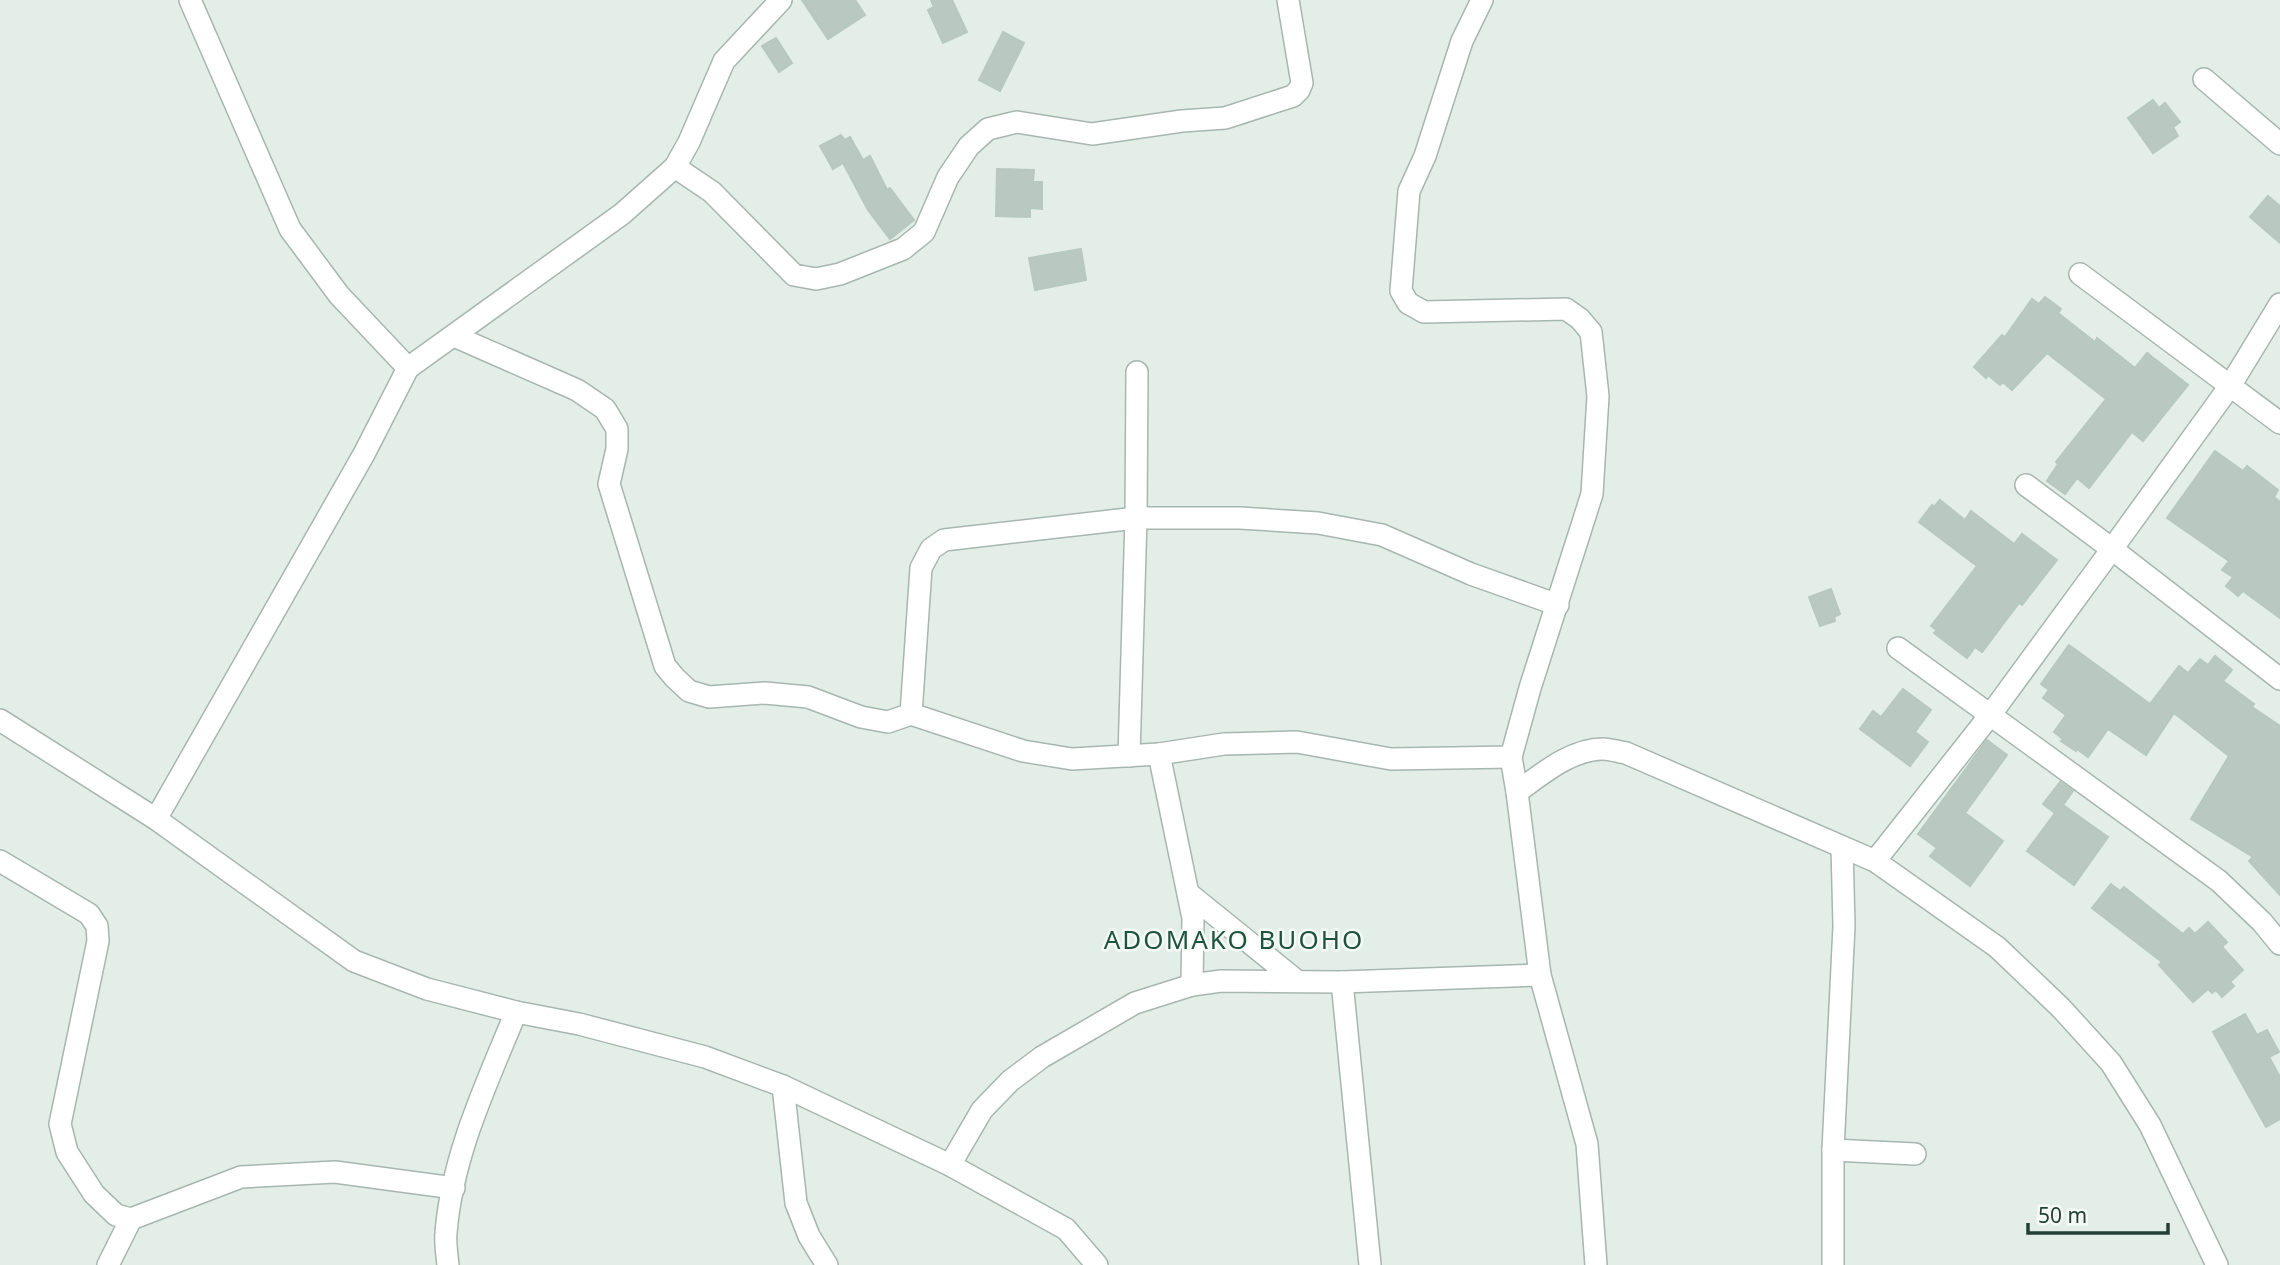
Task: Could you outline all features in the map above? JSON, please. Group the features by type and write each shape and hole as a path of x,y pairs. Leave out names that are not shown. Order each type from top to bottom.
{"street":[{"path":"190,0 290,229 339,295 408,368"},
{"path":"156,819 364,454 408,368 622,214 675,167 689,142 724,61 781,0"},
{"path":"675,167 712,192 794,275 816,279 840,274 903,249 924,232 948,177 969,146 988,130 1017,122 1092,134 1182,121 1225,118 1293,96 1302,83 1289,0"},
{"path":"1482,0 1462,41 1425,156 1409,191 1401,291 1408,303 1424,312 1566,309 1580,319 1591,332 1598,396 1592,494 1530,688 1511,757 1540,975 1587,1144 1596,1265"},
{"path":"2204,79 2280,144"},
{"path":"2080,274 2280,424"},
{"path":"1875,861 1991,714 2112,549 2230,386 2280,304"},
{"path":"454,336 577,390 605,409 617,429 617,449 609,484 665,666 689,691 709,697 765,693 808,697 861,717 888,722 911,714 1023,751 1072,759 1158,754 1224,744 1297,742 1391,759 1511,757"},
{"path":"1129,756 1138,372"},
{"path":"2025,485 2280,679"},
{"path":"911,714 921,568 931,550 944,540 1136,518 1240,518 1318,523 1382,535 1471,574 1558,605"},
{"path":"1898,648 2219,881 2262,922 2280,944"},
{"path":"0,721 156,819 354,961 427,989 516,1012 579,1024 705,1057 783,1086 950,1165 1066,1229 1097,1265"},
{"path":"1517,792 1576,754 1604,749 1626,753 1875,861 1997,947 2061,1008 2111,1063 2150,1125 2217,1265"},
{"path":"1158,754 1193,918 1192,985"},
{"path":"1833,1265 1833,1150 1844,926 1842,847"},
{"path":"0,861 89,914 97,926 98,941 61,1124 67,1152 94,1194 116,1216 131,1219 241,1177 335,1172 454,1188"},
{"path":"1188,893 1297,981"},
{"path":"950,1165 982,1110 1010,1081 1042,1057 1135,1003 1192,985 1221,981 1342,982 1540,975"},
{"path":"1342,982 1370,1265"},
{"path":"448,1265 446,1234 469,1128 516,1012"},
{"path":"783,1086 796,1203 809,1236 827,1265"},
{"path":"1833,1150 1915,1154"},
{"path":"108,1265 131,1219"}],"building":[{"path":"802,0 855,0 865,15 828,39"},
{"path":"931,0 952,0 967,32 943,43 928,10 934,7"},
{"path":"1003,32 1024,43 1000,91 979,80"},
{"path":"776,38 792,63 779,72 762,46"},
{"path":"2153,100 2159,108 2165,103 2180,122 2173,127 2178,136 2153,153 2128,118"},
{"path":"841,135 845,140 850,137 863,160 870,156 887,190 890,188 914,220 890,239 868,210 843,163 833,169 820,146"},
{"path":"997,169 1034,170 1033,182 1042,182 1042,209 1030,208 1030,217 996,216"},
{"path":"2268,196 2280,206 2280,243 2250,217"},
{"path":"1081,249 1086,280 1035,290 1029,258"},
{"path":"2045,297 2061,309 2058,313 2095,342 2097,338 2135,368 2147,353 2188,385 2143,441 2132,432 2089,488 2077,478 2065,494 2047,481 2058,464 2056,462 2106,399 2047,353 2012,390 2003,382 2000,385 1988,375 1986,378 1974,367 2002,335 2005,337 2032,299 2039,304"},
{"path":"2215,451 2243,471 2247,466 2278,490 2274,497 2280,502 2280,618 2243,591 2238,596 2226,586 2233,577 2222,570 2229,561 2167,518"},
{"path":"1940,500 1965,520 1971,511 2014,544 2022,534 2057,560 2022,605 2019,603 1982,652 1975,647 1967,658 1934,633 1937,630 1931,626 1977,566 1919,522 1932,505 1934,507"},
{"path":"1831,589 1840,614 1834,617 1835,621 1820,626 1809,597"},
{"path":"2069,645 2150,704 2179,666 2188,673 2200,659 2208,665 2215,656 2232,670 2223,681 2254,704 2252,707 2280,726 2280,895 2249,861 2253,857 2191,819 2229,756 2174,713 2146,755 2108,729 2088,757 2061,741 2063,739 2054,732 2066,715 2043,698 2049,690 2041,684"},
{"path":"1903,689 1931,710 1915,732 1928,742 1910,766 1860,729 1873,711 1881,717"},
{"path":"1987,740 2007,755 1965,813 2003,841 1970,886 1930,856 1937,848 1918,834"},
{"path":"2060,782 2073,791 2063,805 2108,837 2074,885 2027,851 2055,813 2043,804"},
{"path":"2111,884 2120,891 2124,887 2183,934 2189,928 2195,934 2208,922 2227,942 2222,947 2243,970 2230,982 2234,986 2222,997 2216,990 2212,993 2208,989 2193,1002 2159,965 2162,962 2092,908"},
{"path":"2245,1014 2257,1035 2267,1030 2279,1052 2269,1057 2280,1077 2280,1119 2266,1127 2213,1032"}],"district":[{"name":"ADOMAKO BUOHO","path":"1234,939"}]}
